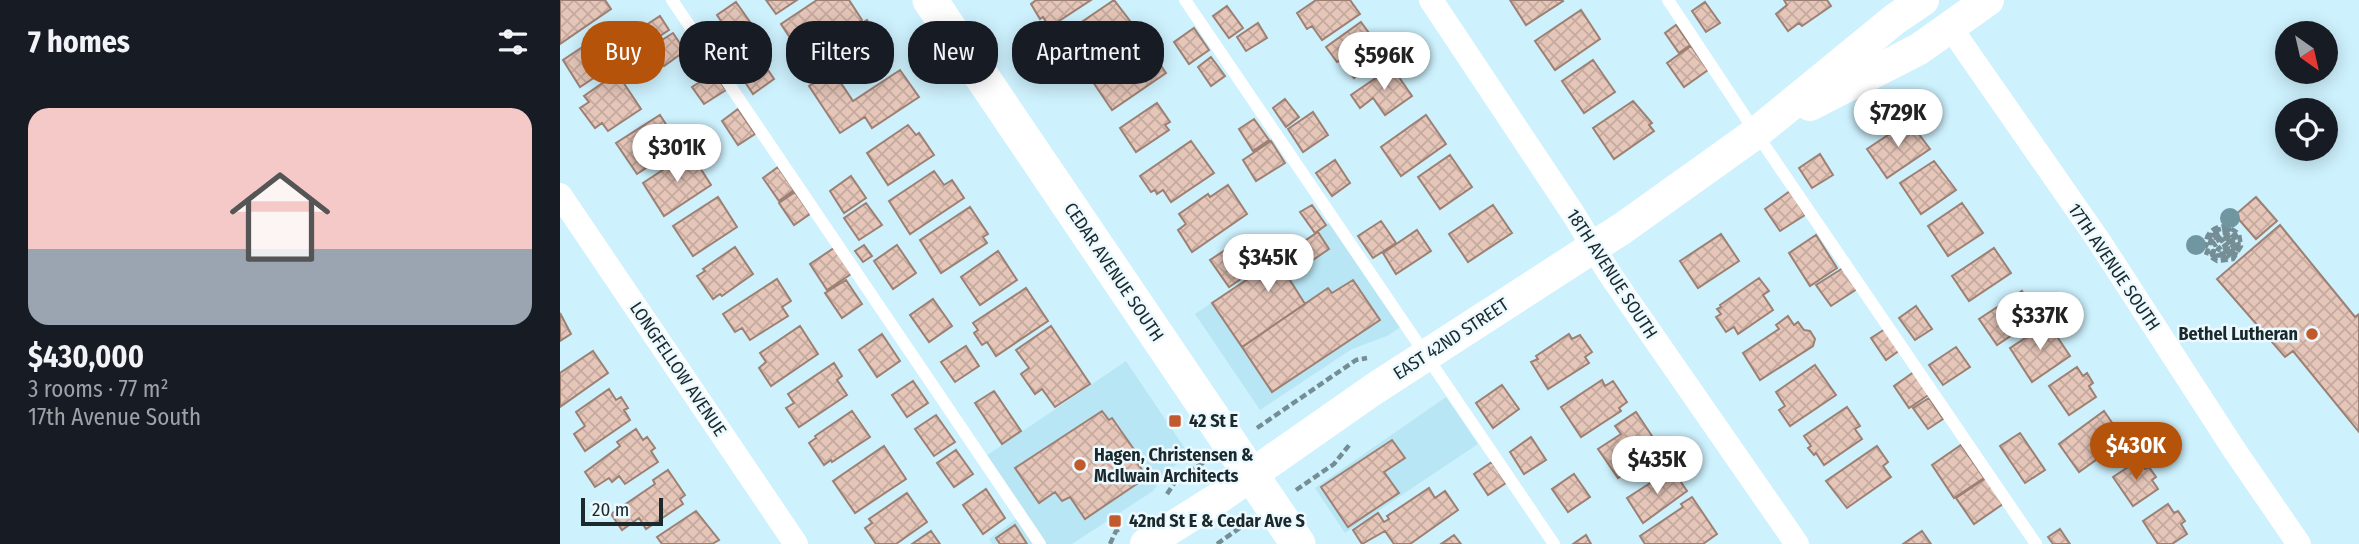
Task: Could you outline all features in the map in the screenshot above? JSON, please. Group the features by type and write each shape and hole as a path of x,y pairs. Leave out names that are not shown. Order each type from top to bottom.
{"main road":[{"name":"CEDAR AVENUE SOUTH","path":"930,0 1298,544"}],"street":[{"name":"18TH AVENUE SOUTH","path":"1431,0 1574,215 1592,247 1797,544"},
{"name":"EAST 42ND STREET","path":"1146,544 1592,247 1756,133 1895,19 1923,0"},
{"name":"EAST 42ND STREET","path":"1756,133 1919,49 1988,0"},
{"name":"17TH AVENUE SOUTH","path":"1950,27 2099,241 2235,452 2299,544"},
{"name":"LONGFELLOW AVENUE","path":"560,195 796,544"}],"lane":[{"path":"672,0 1040,544"},
{"path":"1185,0 1554,544"},
{"path":"1668,0 2036,544"}],"path":[{"path":"2207,255 2212,236 2220,230 2234,235 2236,248 2228,256 2212,255 2224,259 2236,253 2239,243 2233,231 2225,228 2213,231 2206,246 2211,230 2227,226 2239,233 2241,246 2232,259 2217,261 2211,257 2211,253 2213,251 2225,255 2233,250 2234,242 2232,236 2227,233 2214,237 2215,245 2221,240 2226,241 2227,246 2222,250 2228,248 2230,242 2225,237 2215,242 2216,238 2222,235 2229,237 2233,245 2229,251 2222,253 2218,250 2224,244"},
{"path":"1217,544 1248,522"}],"shaded area":[{"path":"1332,221 1404,325 1387,336 1352,349 1260,410 1195,314"},
{"path":"1126,361 1190,456 1168,470 1153,491 1072,544 992,544 989,539 1024,513 986,456"},
{"path":"1446,397 1478,444 1345,533 1315,488"}],"building":[{"path":"560,0 605,0 611,9 594,21 581,21 581,30 560,44"},
{"path":"766,0 797,0 776,14"},
{"path":"817,0 849,0 862,20 786,21 786,32 781,24"},
{"path":"1036,0 1091,0 1059,21 1046,21 1043,17 1040,19 1031,4"},
{"path":"1114,0 1130,21 1083,21"},
{"path":"1316,0 1350,0 1360,14 1322,40 1312,26 1307,29 1297,13"},
{"path":"1510,0 1562,0 1563,1 1526,25"},
{"path":"1784,0 1827,0 1831,6 1802,26 1799,23 1788,31 1776,14 1787,5"},
{"path":"736,2 749,21 721,21 717,15"},
{"path":"1705,2 1720,23 1706,32 1692,11"},
{"path":"1227,6 1243,28 1229,38 1213,16"},
{"path":"1581,10 1600,39 1555,70 1535,41"},
{"path":"1361,22 1385,55 1354,78 1341,60 1337,62 1326,47"},
{"path":"1258,23 1267,38 1246,51 1237,37"},
{"path":"1676,25 1690,45 1679,53 1665,33"},
{"path":"1194,28 1209,50 1189,64 1174,42"},
{"path":"673,33 679,42 679,55 665,65 665,38"},
{"path":"1691,46 1708,70 1684,87 1667,63"},
{"path":"581,48 581,84 584,84 580,87 563,60"},
{"path":"1211,57 1225,76 1211,86 1198,67"},
{"path":"1593,60 1615,92 1584,113 1562,81"},
{"path":"1392,67 1412,96 1385,115 1373,98 1360,108 1351,95"},
{"path":"900,70 919,97 872,128 865,117 840,133 809,86 842,84 853,101 879,84 894,84 894,74"},
{"path":"601,84 624,84 641,109 608,131 602,123 595,128 580,108 589,102 584,96"},
{"path":"697,84 722,84 726,90 704,104 692,87"},
{"path":"746,84 767,84 753,94"},
{"path":"1094,84 1150,84 1112,110"},
{"path":"1285,99 1299,117 1286,127 1273,108"},
{"path":"1633,101 1652,123 1649,125 1654,131 1614,159 1593,128"},
{"path":"1157,103 1170,122 1165,125 1169,130 1136,152 1120,128"},
{"path":"738,109 755,134 738,145 722,121"},
{"path":"1313,112 1328,135 1303,152 1288,129"},
{"path":"660,115 680,146 637,174 616,143"},
{"path":"1426,115 1446,144 1401,176 1381,147"},
{"path":"1254,119 1269,140 1253,151 1239,129"},
{"path":"1909,121 1930,149 1887,178 1867,149"},
{"path":"908,125 916,135 919,133 934,155 888,185 867,153"},
{"path":"1191,141 1214,173 1171,202 1163,190 1157,194 1155,190 1151,192 1140,176"},
{"path":"1271,141 1285,163 1256,181 1243,160"},
{"path":"690,152 711,185 664,216 643,183"},
{"path":"1820,154 1833,175 1812,188 1799,168"},
{"path":"1450,155 1472,187 1440,209 1418,177"},
{"path":"1335,160 1350,183 1332,196 1316,173"},
{"path":"1934,161 1956,190 1921,214 1900,183"},
{"path":"778,167 794,190 779,201 763,178"},
{"path":"934,171 944,185 952,180 964,198 910,234 889,201"},
{"path":"851,176 866,198 844,213 830,191"},
{"path":"1228,185 1247,214 1192,252 1178,230 1186,224 1179,214 1208,194 1210,197"},
{"path":"1790,191 1805,215 1780,231 1765,209"},
{"path":"795,192 810,214 794,225 779,203"},
{"path":"718,197 737,227 693,256 673,226"},
{"path":"2256,197 2277,221 2256,239 2235,215"},
{"path":"866,203 882,225 859,240 844,218"},
{"path":"1962,203 1983,233 1948,256 1928,226"},
{"path":"1312,205 1326,225 1315,233 1300,212"},
{"path":"1493,205 1512,233 1468,262 1449,234"},
{"path":"970,207 988,234 983,237 987,243 941,273 920,240"},
{"path":"1381,221 1396,243 1373,258 1358,236"},
{"name":"Bethel Lutheran","path":"2280,225 2355,317 2359,314 2359,432 2293,351 2285,357 2217,279"},
{"path":"1417,230 1431,251 1396,274 1383,253"},
{"path":"1318,232 1329,249 1288,277 1305,304 1242,347 1212,303"},
{"path":"1721,234 1739,261 1698,288 1680,261"},
{"path":"1248,235 1255,244 1260,240 1267,251 1261,255 1266,262 1229,287 1210,260"},
{"path":"1816,235 1837,268 1810,286 1789,253"},
{"path":"864,245 872,256 863,262 855,251"},
{"path":"897,245 916,273 893,289 874,261"},
{"path":"735,247 753,274 722,296 720,294 713,299 697,276"},
{"path":"834,248 851,274 827,290 810,264"},
{"path":"1994,248 2011,273 1969,301 1952,276"},
{"path":"998,251 1017,280 980,305 961,277"},
{"path":"1843,268 1857,289 1831,306 1816,285"},
{"path":"1759,278 1769,291 1763,295 1773,310 1738,334 1734,327 1726,332 1716,317 1721,314 1717,309"},
{"path":"777,279 791,301 782,307 788,316 750,340 742,328 735,332 723,314"},
{"path":"846,280 862,304 842,318 825,293"},
{"path":"1353,280 1380,320 1272,392 1242,347 1328,288 1332,293"},
{"path":"1026,288 1048,321 996,356 987,342 982,345 974,333 978,330 973,323"},
{"path":"2022,291 2039,317 1997,345 1979,319"},
{"path":"933,299 952,326 929,342 910,315"},
{"path":"1916,306 1932,329 1915,340 1899,318"},
{"path":"560,313 571,334 560,341"},
{"path":"1788,316 1794,325 1798,322 1804,330 1810,331 1815,339 1813,346 1760,380 1743,353 1779,329 1776,325"},
{"path":"2048,323 2070,356 2032,382 2010,348"},
{"path":"800,326 818,354 771,386 759,368 766,362 760,353"},
{"path":"1051,326 1090,384 1055,407 1042,389 1035,394 1021,374 1029,368 1016,350"},
{"path":"1885,329 1900,350 1886,360 1871,338"},
{"path":"882,334 900,361 877,377 859,350"},
{"path":"1569,334 1572,339 1580,335 1592,352 1585,357 1589,363 1548,389 1531,362"},
{"path":"966,346 979,366 955,382 941,362"},
{"path":"1956,347 1970,367 1943,385 1929,365"},
{"path":"593,351 608,373 560,407 560,373"},
{"path":"834,363 842,376 837,380 847,395 799,427 786,408 794,403 788,394"},
{"path":"1815,365 1836,395 1790,426 1779,410 1785,406 1776,392"},
{"path":"2077,367 2083,376 2087,373 2093,383 2089,386 2096,397 2069,415 2049,386"},
{"path":"1914,372 1930,394 1909,408 1894,386"},
{"path":"1602,380 1605,386 1613,381 1627,402 1619,408 1621,411 1581,437 1561,407"},
{"path":"913,381 928,403 907,417 892,395"},
{"path":"1502,385 1519,409 1493,428 1476,403"},
{"path":"609,389 616,400 621,397 628,408 624,410 630,420 585,451 574,434 585,426 576,412"},
{"path":"994,391 1021,431 1002,444 975,403"},
{"path":"1929,398 1943,419 1928,429 1913,408"},
{"path":"1847,407 1860,426 1855,429 1862,439 1824,465 1816,453 1814,455 1808,448 1811,446 1804,436"},
{"path":"852,411 870,437 824,465 809,443"},
{"name":"Hagen, Christensen & McIlwain Architects","path":"1102,411 1109,420 1112,418 1140,458 1136,461 1147,477 1085,519 1070,497 1062,501 1055,492 1039,503 1015,468"},
{"path":"2104,411 2124,440 2079,472 2059,444"},
{"path":"1636,412 1654,439 1647,450 1651,455 1618,478 1598,449 1621,434 1615,426"},
{"path":"936,415 955,442 934,456 915,429"},
{"path":"636,429 643,440 647,437 655,448 651,451 658,462 625,484 619,476 612,482 609,478 595,487 585,472 620,446 617,442"},
{"path":"2020,433 2045,470 2025,483 2000,446"},
{"path":"1531,437 1546,460 1524,474 1510,452"},
{"path":"1392,440 1405,458 1384,472 1399,493 1348,527 1321,487"},
{"path":"1961,445 1984,478 1954,498 1932,465"},
{"path":"884,446 906,479 855,513 833,481"},
{"path":"1877,446 1888,462 1883,466 1891,477 1847,508 1826,481"},
{"path":"956,450 973,474 954,487 937,463"},
{"path":"2139,460 2145,469 2149,467 2156,477 2152,480 2158,489 2133,506 2113,477"},
{"path":"1492,462 1506,483 1488,495 1474,474"},
{"path":"1672,469 1687,491 1643,523 1627,498"},
{"path":"668,470 685,495 680,499 683,504 646,529 639,518 622,530 611,514 655,484 653,480"},
{"path":"1574,474 1590,497 1568,512 1552,489"},
{"path":"1986,478 2003,504 1974,524 1956,498"},
{"path":"1429,488 1435,498 1445,491 1458,510 1410,544 1394,544 1385,531 1362,544 1353,530 1378,513 1384,522 1389,519 1387,516"},
{"path":"986,489 1005,518 983,534 963,505"},
{"path":"907,493 927,522 896,544 876,544 865,528 872,523 869,519"},
{"path":"1692,497 1717,534 1703,544 1645,544 1640,536 1683,507 1681,504"},
{"path":"2168,504 2174,513 2178,511 2185,521 2181,524 2187,534 2172,544 2158,544 2143,521"},
{"path":"696,511 719,540 712,544 662,544 657,537"},
{"path":"1015,525 1027,544 1000,544 996,538"},
{"path":"2060,529 2070,544 2053,544 2048,537"},
{"path":"931,531 940,544 912,544"},
{"path":"1922,531 1931,544 1903,544"},
{"path":"1454,535 1461,544 1441,544"},
{"path":"1586,535 1591,544 1573,544"}],"place":[{"name":"Bethel Lutheran","path":"2312,334"},
{"name":"42 St E","path":"1175,421"},
{"name":"Hagen, Christensen & McIlwain Architects","path":"1080,465"},
{"name":"42nd St E & Cedar Ave S","path":"1115,521"}]}
